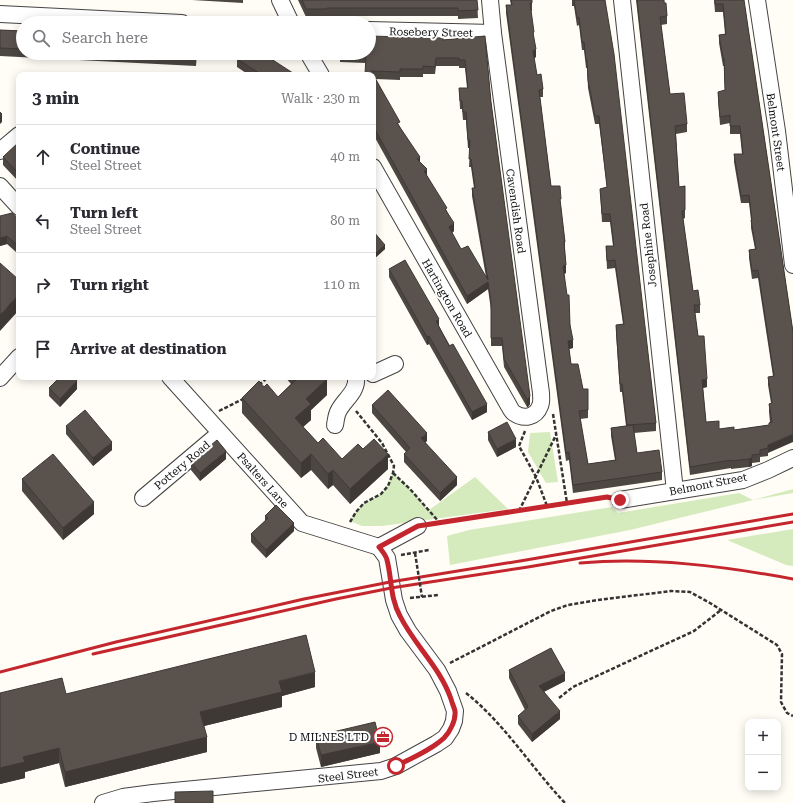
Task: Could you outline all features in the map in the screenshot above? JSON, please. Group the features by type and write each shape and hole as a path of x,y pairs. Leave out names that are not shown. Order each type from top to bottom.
{"street":[{"path":"280,0 288,16"},
{"name":"Cavendish Road","path":"490,0 493,33 540,386 541,405"},
{"name":"Josephine Road","path":"622,0 675,491"},
{"name":"Belmont Street","path":"757,0 777,131 793,265"},
{"path":"0,14 40,16"},
{"name":"Rosebery Street","path":"376,30 493,33"},
{"path":"312,60 319,72"},
{"path":"0,151 16,138"},
{"name":"Hartington Road","path":"376,172 509,406 514,413 521,417 530,417"},
{"path":"0,186 16,204"},
{"path":"0,378 16,360"},
{"path":"376,373 395,364"},
{"name":"Psalters Lane","path":"173,380 302,523 345,535 383,552"},
{"path":"335,425 339,409 347,400 358,380"},
{"path":"530,417 537,412 541,405"},
{"name":"Pottery Road","path":"143,498 220,433"},
{"name":"Belmont Street","path":"620,500 743,480 793,458"},
{"path":"383,552 418,526"},
{"name":"Steel Street","path":"103,803 123,797 381,771 396,766 445,738 454,721 455,711 448,691 437,670 408,631 399,615 383,552"}],"path":[{"path":"257,387 265,380"},
{"path":"206,416 241,401 246,397"},
{"path":"345,535 350,521 356,512 364,503 381,494 388,486 394,466 382,443 347,400"},
{"path":"541,405 553,412 567,504"},
{"path":"530,417 518,446 536,477 547,506"},
{"path":"519,511 556,434"},
{"path":"393,473 410,489 439,523"},
{"path":"418,526 607,497 620,500"},
{"path":"383,552 415,553 430,550"},
{"path":"415,553 422,597"},
{"path":"437,670 550,611 568,605 671,591 690,592 777,645 782,654 781,702 787,712 793,716"},
{"path":"394,600 438,595"},
{"path":"559,698 573,687 694,631 721,610"},
{"path":"464,692 475,700 503,730 546,783 565,803"}],"green space":[{"path":"550,432 558,482 546,483 528,452 530,433"},
{"path":"393,473 429,510 475,477 508,509 382,526 362,526 350,521 364,503 381,494 388,486"},
{"path":"793,489 793,493 753,500"},
{"path":"739,493 753,500 630,530 450,565 447,536 469,530 612,507 618,513"},
{"path":"793,529 793,566 786,565 727,540"}],"building":[{"path":"302,0 477,0 478,10 458,11 458,8 306,9"},
{"path":"511,0 532,0 532,3 530,3 536,49 533,51 537,75 541,74 543,89 539,90 551,186 560,186 566,265 563,266 567,295 569,295 570,325 573,340 568,341 571,364 578,364 583,389 588,389 588,410 579,411 588,464 616,460 611,428 633,425 637,453 659,450 662,472 573,485 569,452 566,453 506,5 512,5"},
{"path":"574,0 605,0 614,54 656,423 627,425 622,384 620,384 616,325 624,324 615,260 607,261 606,246 614,246 610,214 602,214 600,189 607,187 599,116 595,116 588,80 584,42 582,42 579,17 577,18"},
{"path":"637,0 664,0 664,3 666,3 667,16 660,17 670,94 684,93 687,124 675,126 679,187 685,186 685,210 682,211 693,291 698,290 700,305 694,305 698,336 704,336 707,379 702,380 706,422 719,421 719,429 734,427 734,430 769,425 769,423 772,422 769,404 772,403 768,377 774,376 758,270 752,271 749,250 756,249 751,220 749,195 741,196 734,154 743,154 740,126 730,126 730,115 720,117 718,92 725,90 724,58 719,35 726,34 723,4 715,4 715,0 744,0 793,332 793,434 768,445 768,448 760,450 760,454 752,455 752,458 749,459 731,460 690,467"},
{"path":"0,30 16,31 16,49 0,48"},
{"path":"376,36 443,38 443,40 485,36 491,102 530,396 528,399 504,359 502,338 491,338 491,302 488,282 467,296 376,131 376,80 400,122 397,123 420,157 417,159 427,169 424,171 447,208 445,209 454,223 449,227 461,249 468,246 488,280 472,188 475,188 471,159 469,159 470,140 468,140 466,112 463,112 462,101 460,101 459,88 468,88 465,60 459,60 459,58 436,58 435,67 423,66 423,69 400,69 400,72 365,72 366,60 376,60"},
{"path":"239,60 273,60 291,72 257,72"},
{"path":"16,145 16,171 3,157"},
{"path":"12,213 16,216 16,244 7,236 0,238 0,216"},
{"path":"376,234 385,245 376,253"},
{"path":"405,260 439,319 436,321 449,346 453,344 487,404 472,412 429,336 427,337 389,269"},
{"path":"0,263 16,277 16,297 0,315"},
{"path":"57,380 77,381 60,399 49,388"},
{"path":"296,380 326,380 306,399 311,404 295,418 318,443 323,438 342,459 358,444 363,449 374,439 388,454 350,489 333,470 328,474 311,454 301,463 242,398 259,381 264,387 267,384 278,397"},
{"path":"388,390 427,433 421,438 457,477 440,493 404,454 410,448 372,405"},
{"path":"85,410 112,442 93,458 66,426"},
{"path":"507,422 516,439 497,449 488,432"},
{"path":"217,440 226,451 200,473 191,462"},
{"path":"53,454 94,502 63,528 22,479"},
{"path":"276,505 294,523 266,550 251,534 268,518 265,516"},
{"path":"306,635 315,672 279,681 282,692 200,712 207,737 65,772 59,748 23,757 25,762 0,768 0,693 62,678 66,694"},
{"path":"551,648 565,673 539,686 560,711 532,734 518,716 528,707 509,670"},
{"path":"375,722 380,742 321,755 316,736"},
{"path":"213,791 213,803 175,803 175,792"}],"railway":[{"path":"0,672 116,642 304,599 390,582 793,514"},
{"path":"93,654 391,588 528,567 793,522"},
{"path":"580,563 633,561 687,564 740,570 793,579"}],"place":[{"name":"D MILNES LTD","path":"383,737"}],"route":[{"path":"396,766 445,738 454,721 455,711 448,691 437,670 408,631 399,615 391,588 387,558 379,547 418,526 607,497 620,500"}]}
